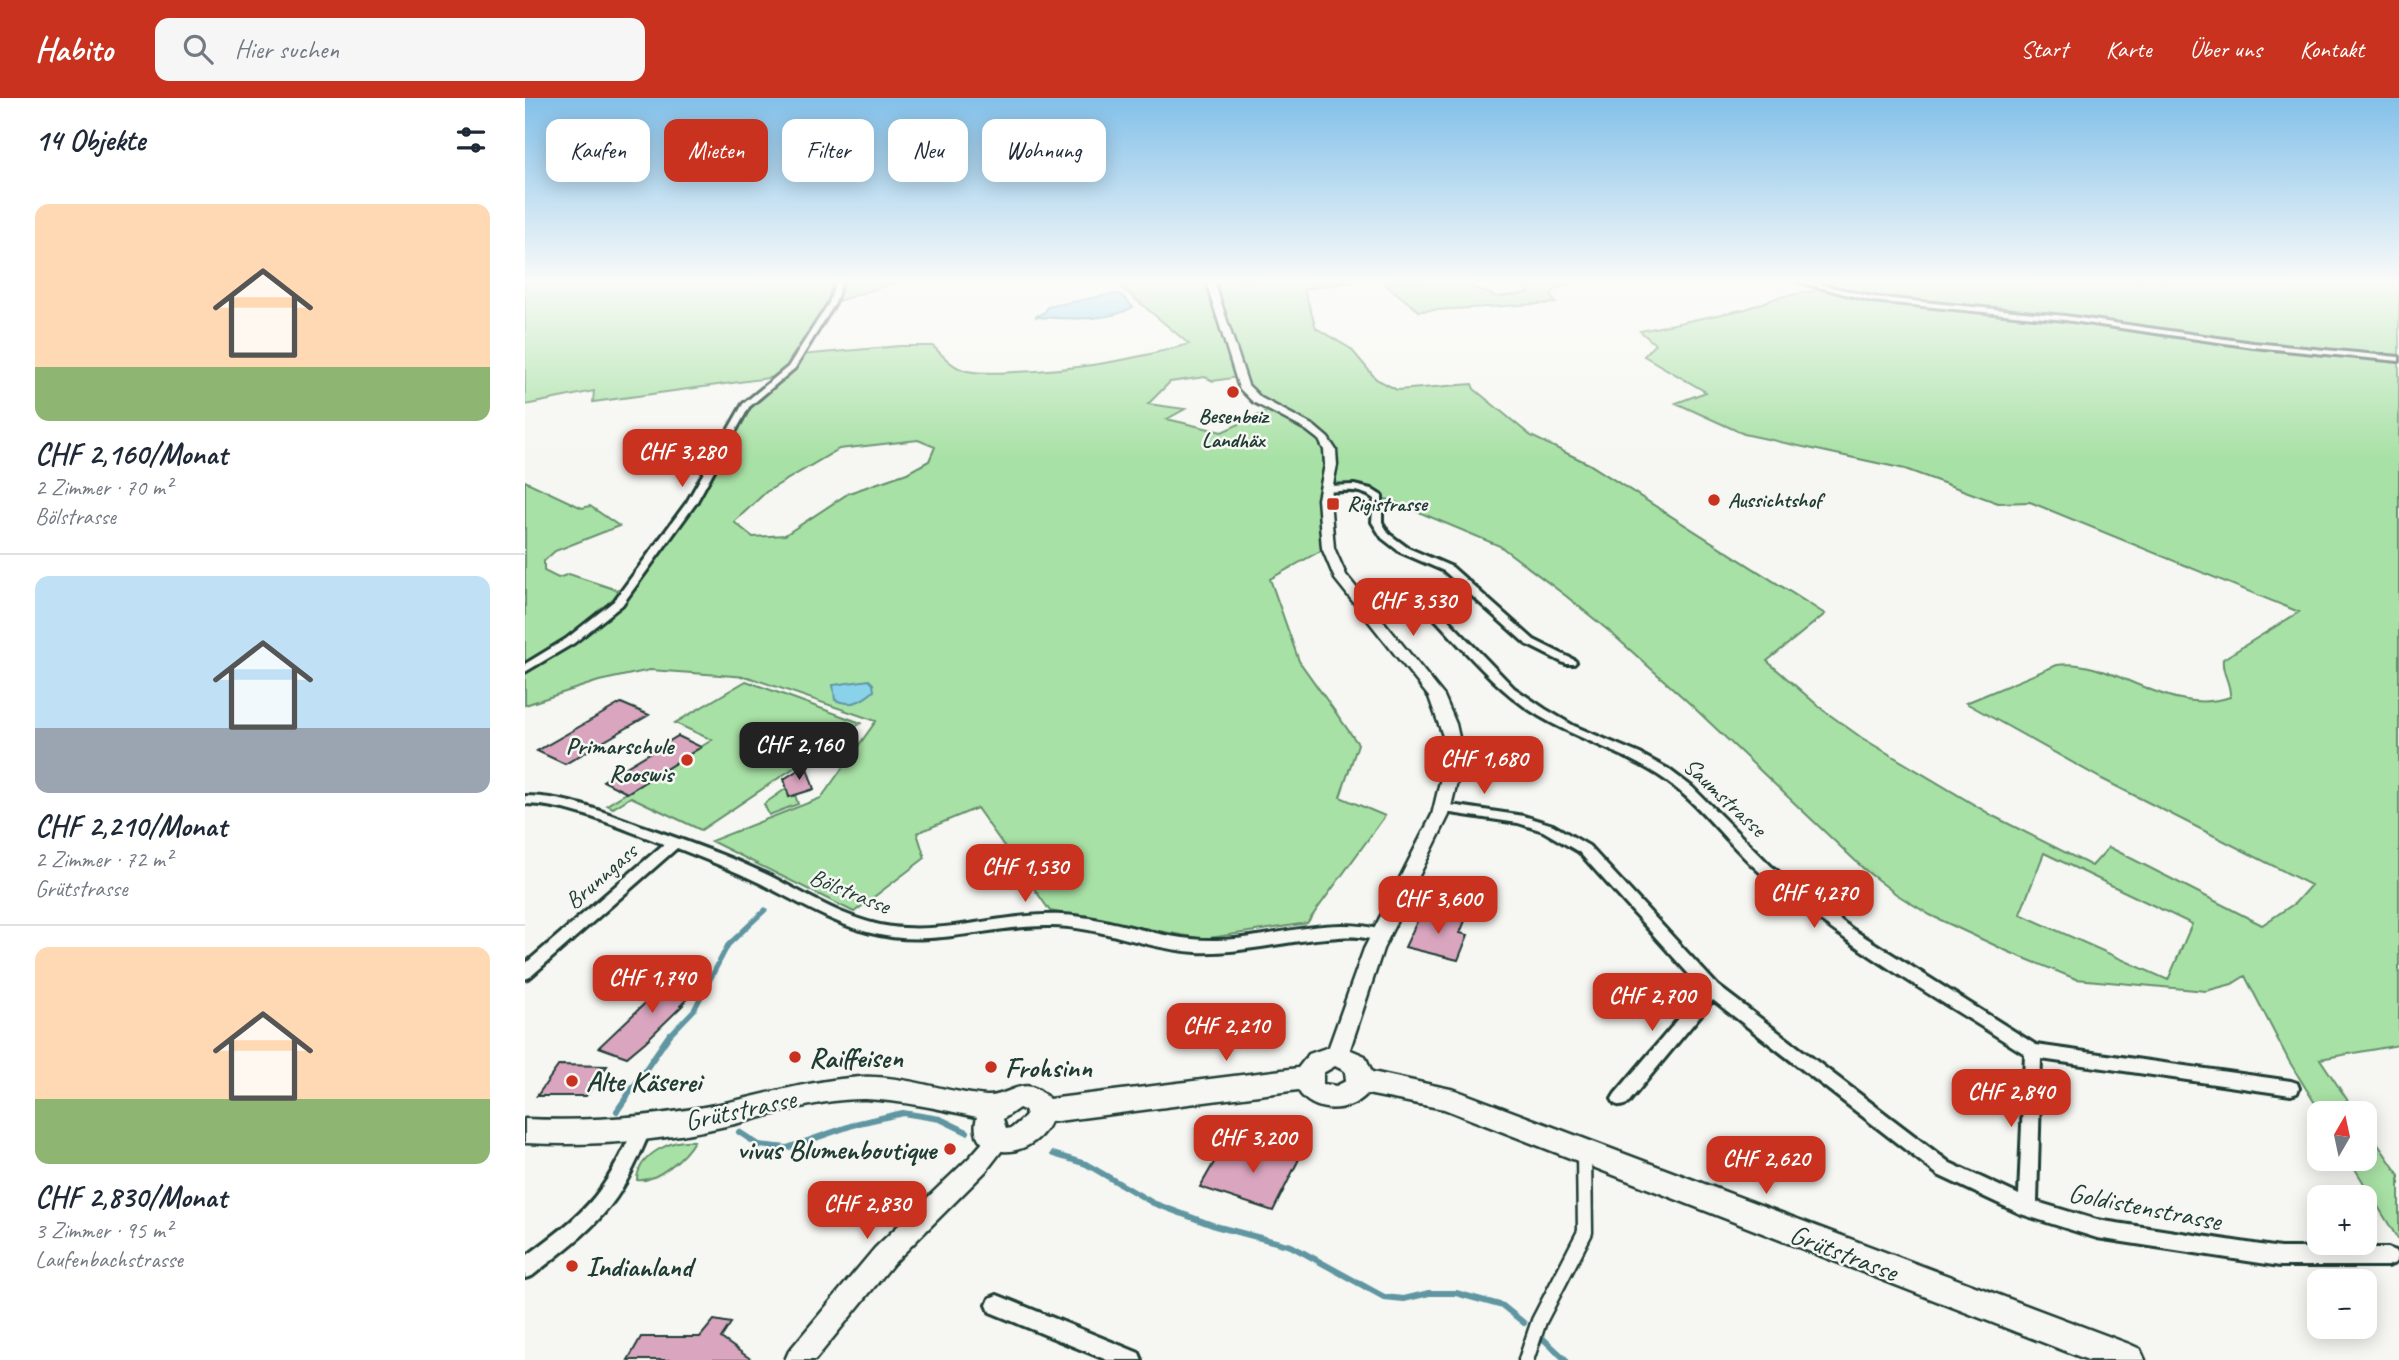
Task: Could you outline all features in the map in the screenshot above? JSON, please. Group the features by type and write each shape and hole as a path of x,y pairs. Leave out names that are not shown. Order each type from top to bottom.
{"main road":[{"path":"1337,1055 1356,1064 1359,1081 1350,1093 1335,1099 1326,1098 1313,1091 1308,1078 1317,1062 1337,1055"},
{"path":"1040,1112 1308,1078"},
{"name":"Grütstrasse","path":"1359,1081 1446,1098 2129,1360"},
{"name":"Grütstrasse","path":"525,1131 575,1133 642,1129 844,1089 898,1090 994,1109"},
{"path":"1027,1097 1038,1105 1040,1112 1034,1127 1017,1139 999,1140 991,1135 987,1127 988,1118 994,1109 1009,1099 1027,1097"}],"street":[{"path":"525,669 570,641 618,603 691,503 746,406 791,368 809,340"},
{"path":"1229,340 1243,386 1257,400 1310,428 1323,438 1330,450 1331,465 1324,512 1328,548 1340,576 1436,696 1447,718 1453,742 1453,767 1444,808 1380,935 1358,987 1337,1055"},
{"path":"2217,340 2399,359"},
{"path":"1327,489 1362,488 1372,491 1379,498 1377,522 1385,536 1404,550 1447,569 1530,642 1570,662"},
{"name":"Saumstrasse","path":"1424,601 1510,690 1570,729 1636,757 1663,772 1697,800 1766,870 1847,933 2032,1051 2291,1088"},
{"name":"Bölstrasse","path":"525,800 560,803 675,842 749,872 850,921 882,931 933,933 1043,920 1067,920 1101,925 1161,941 1208,946 1331,931 1380,935"},
{"name":"Goldistenstrasse","path":"1444,808 1519,819 1548,828 1584,849 1712,990 1944,1168 2028,1208 2097,1229 2280,1257 2388,1257"},
{"name":"Brunngass","path":"525,973 675,842"},
{"path":"1621,1099 1712,990"},
{"path":"2028,1208 2032,1051"},
{"path":"525,1269 595,1211 619,1176 642,1129"},
{"path":"801,1359 884,1256 999,1140"},
{"path":"1527,1360 1539,1321 1585,1232 1584,1153"},
{"path":"997,1305 1132,1360"}],"green space":[{"path":"525,340 809,340 800,355 900,346 933,346 957,367 973,372 991,373 1037,371 1125,359 1189,344 1184,340 1336,340 1351,349 1376,379 1397,390 1472,384 1474,389 1531,436 1589,464 1825,614 1767,661 1823,710 1862,738 1995,817 2092,866 2109,847 2262,925 2295,903 2311,885 2102,779 1966,703 2057,665 2078,665 2099,670 2184,700 2206,701 2230,697 2223,659 2299,612 2030,502 1998,503 1905,469 1744,434 1676,403 1706,392 1644,356 1655,344 1650,340 2399,340 2399,1045 2320,1059 2348,1101 2314,1101 2289,1061 2245,976 2232,984 2206,991 2076,979 2009,952 1930,915 1865,870 1687,701 1566,596 1500,546 1390,500 1379,498 1372,491 1327,490 1331,545 1270,579 1299,661 1358,744 1340,797 1385,816 1307,923 1203,939 1050,911 977,808 917,833 925,858 854,912 711,841 821,798 876,721 748,677 650,670 599,681 525,705 525,481 582,508 590,506 619,526 555,551 544,561 544,571 558,578 569,574 627,591 691,503 746,406 783,376 593,402 594,391 525,405","holes":["1205,377 1213,381 1238,377 1272,409 1222,432 1167,419 1185,409 1148,404 1170,382","918,440 935,447 929,461 907,473 849,493 785,535 753,537 734,522 766,492 839,449","2044,853 2192,924 2168,980 2020,914"]},
{"path":"746,681 861,723 701,830 631,797 613,808 607,805 712,740 675,723"},
{"path":"787,788 789,797 795,795 798,804 769,815 764,804"},
{"path":"694,1141 669,1168 645,1180 637,1180 643,1163 658,1150 676,1142"},
{"path":"2377,1143 2399,1175 2399,1241 2377,1205 2377,1185 2365,1185 2356,1171 2377,1171"}],"water":[{"path":"869,680 874,691 865,698 851,703 835,700 833,685"}],"building":[{"path":"621,703 649,715 565,764 537,751"},
{"path":"678,736 701,747 627,793 603,781"},
{"path":"806,765 814,789 789,797 784,779"},
{"path":"1438,913 1465,921 1460,933 1468,935 1458,960 1405,947 1420,915 1435,919"},
{"path":"679,971 702,978 690,989 695,991 683,1005 645,1042 627,1057 599,1047"},
{"name":"Alte Käserei","path":"559,1065 607,1066 586,1096 537,1096"},
{"path":"1273,1142 1303,1151 1273,1211 1200,1187 1224,1145 1264,1158"},
{"path":"714,1320 731,1323 721,1338 752,1360 628,1360 641,1337 700,1337"}],"waterway":[{"path":"669,1036 694,1010 728,945 765,910"},
{"path":"617,1111 670,1034"},
{"path":"739,1132 759,1145 787,1148 859,1123 903,1113 940,1119 967,1132"},
{"path":"1053,1154 1086,1164 1153,1203 1215,1226 1291,1246 1384,1297 1404,1299 1429,1293 1456,1293 1503,1306 1524,1323"},
{"path":"1539,1335 1566,1360"}],"place":[{"name":"Besenbeiz Landhäx","path":"1233,392"},
{"name":"Aussichtshof","path":"1714,500"},
{"name":"Rigistrasse","path":"1333,504"},
{"name":"Primarschule Rooswis","path":"687,760"},
{"name":"Raiffeisen","path":"795,1057"},
{"name":"Frohsinn","path":"991,1067"},
{"name":"Alte Käserei","path":"572,1081"},
{"name":"vivus Blumenboutique","path":"950,1149"},
{"name":"Indianland","path":"572,1266"}]}
